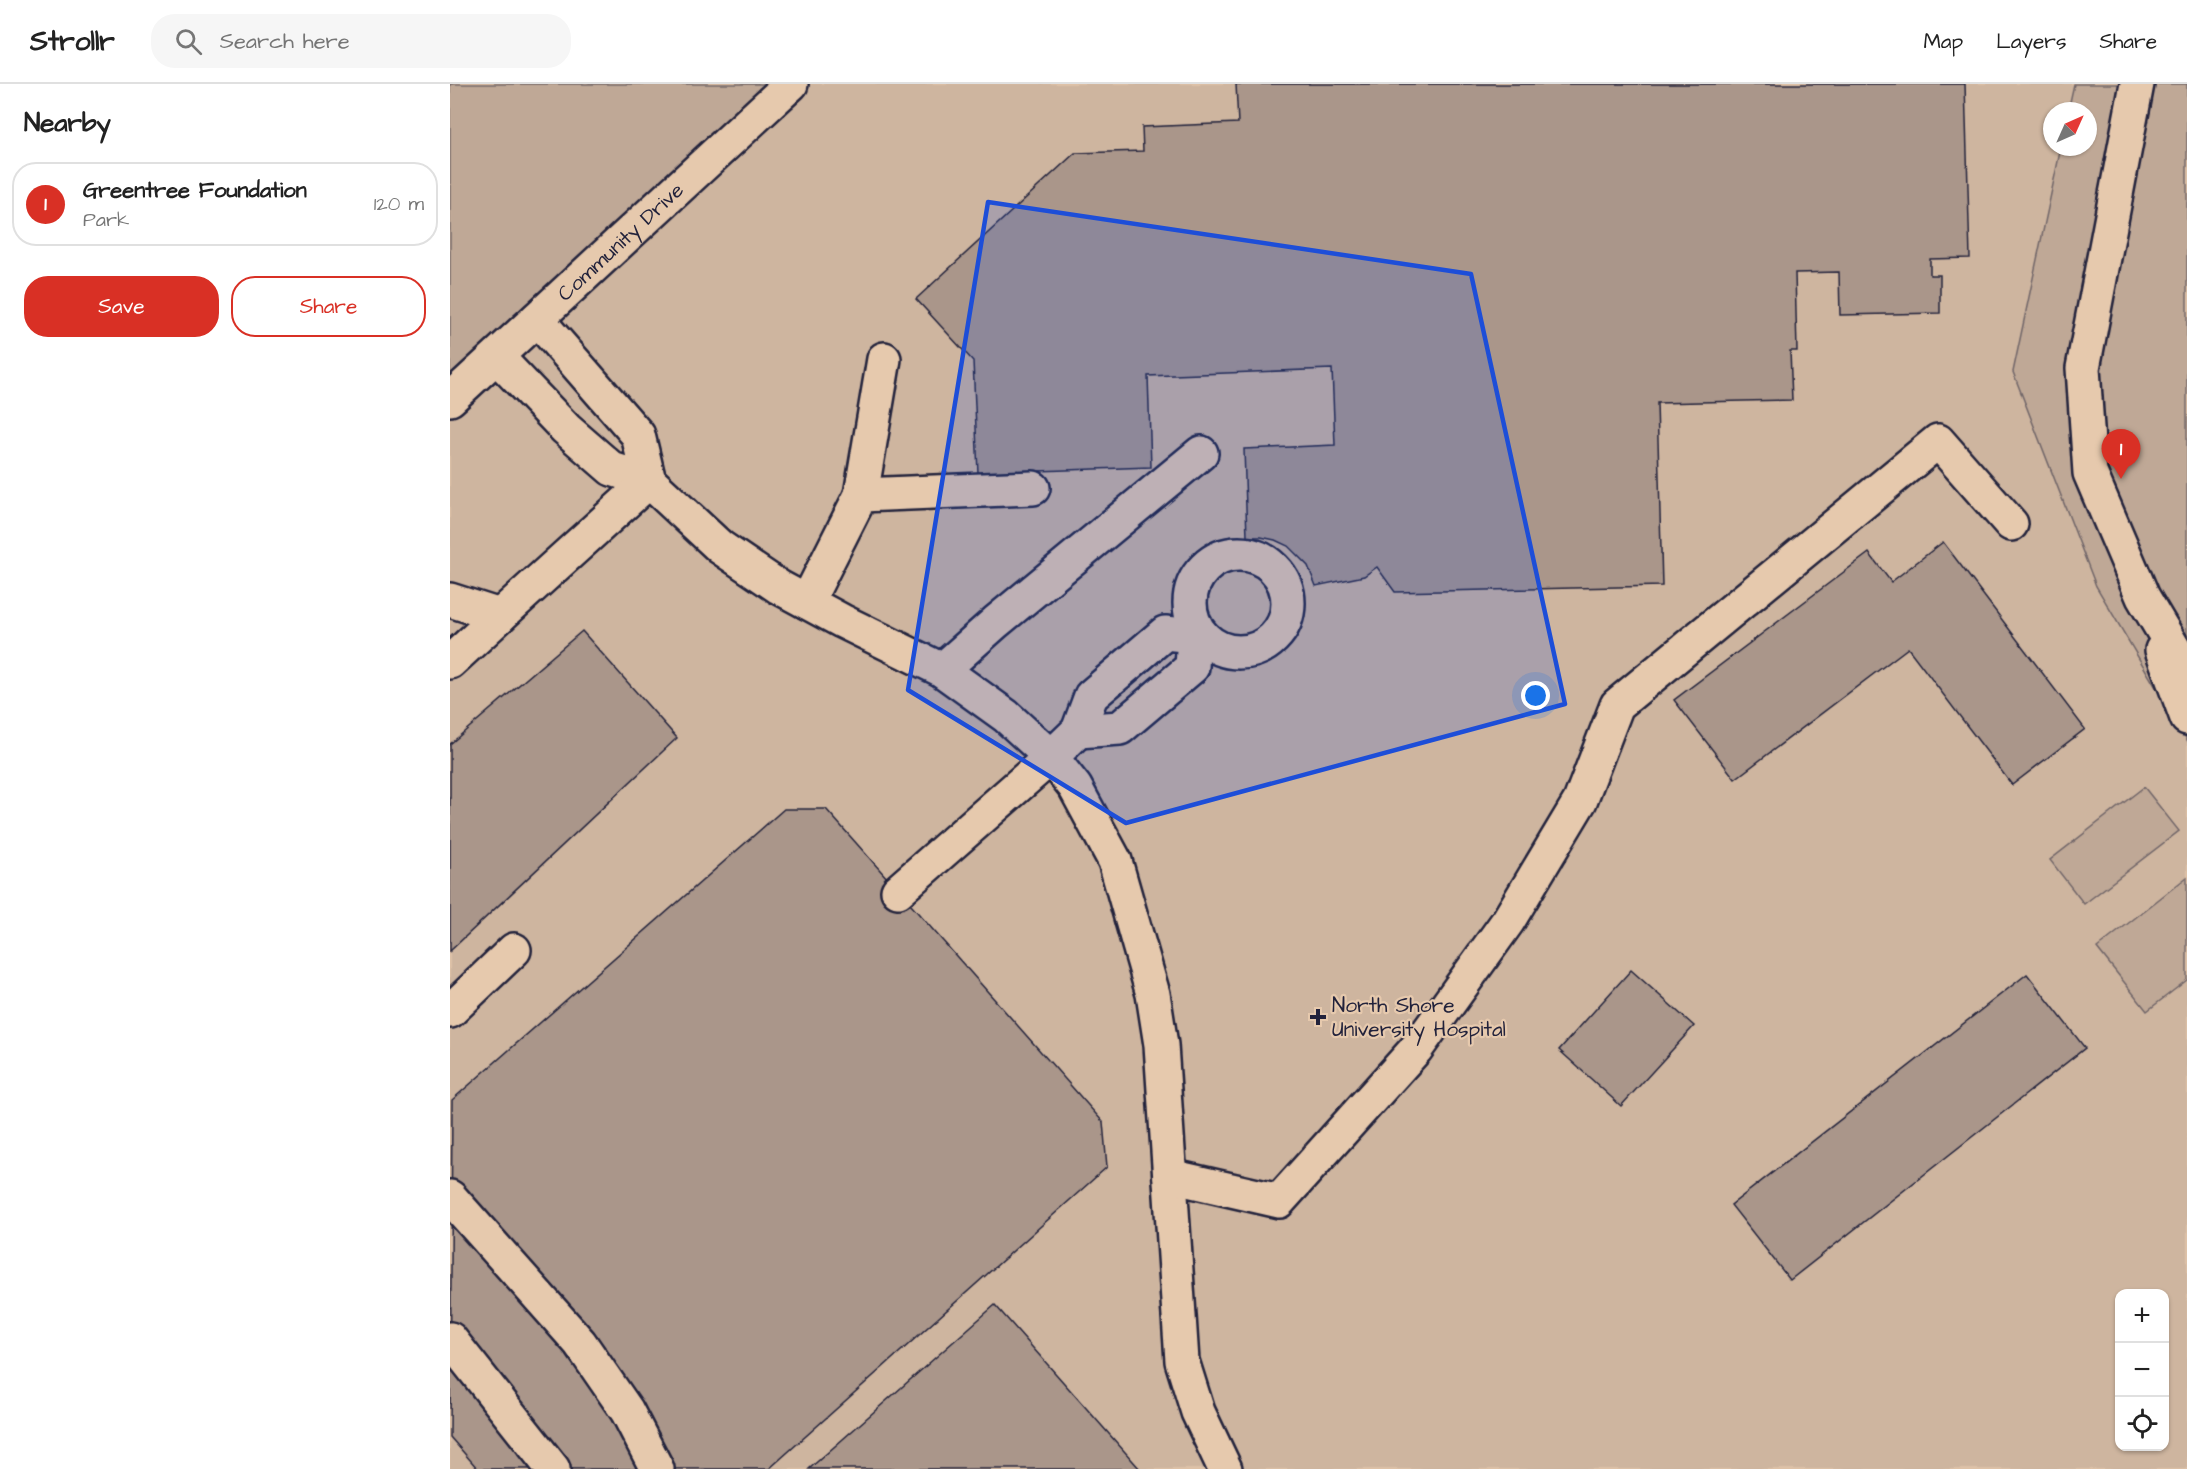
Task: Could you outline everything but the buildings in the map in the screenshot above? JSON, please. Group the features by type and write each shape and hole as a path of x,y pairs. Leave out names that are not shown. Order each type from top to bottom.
{"main road":[{"name":"Community Drive","path":"450,399 791,84"},
{"path":"2137,84 2083,368 2090,473 2143,597 2187,718"},
{"path":"537,319 638,435 649,481"},
{"path":"497,357 566,429 612,469 649,481 720,547 778,587 942,670 1006,716 1052,757 1075,787 1115,861 1153,994 1161,1045 1182,1361 1198,1412 1225,1469"},
{"path":"807,602 861,495 884,359"},
{"path":"1170,1176 1279,1201 1416,1049 1508,921 1580,801 1617,705 1938,441 2011,524"},
{"path":"942,670 996,622 1201,453"},
{"path":"450,662 649,481"},
{"path":"861,495 1033,488"},
{"path":"2143,597 2187,671"},
{"path":"450,600 500,616"},
{"path":"898,891 1052,757 1078,731 1090,696 1165,633 1196,634 1192,667 1120,728 1078,731"},
{"path":"450,1011 514,950"},
{"path":"450,1197 580,1343 627,1411 657,1469"},
{"path":"450,1338 553,1469"}],"highlighted area":[{"path":"988,202 1471,274 1565,704 1126,823 908,690"}],"shaded area":[{"path":"450,84 791,84 450,399"},
{"name":"North Shore University Hospital","path":"791,84 2074,84 2070,102 2043,102 2043,156 2059,156 2013,372 2096,586 2187,740 2187,1469 450,1469 450,399"},
{"path":"2074,84 2187,84 2187,740 2096,586 2013,372 2059,156 2097,156 2097,102 2070,102"},
{"path":"2144,787 2179,831 2084,904 2050,860"},
{"path":"2187,877 2187,980 2147,1011 2097,948"}],"place":[{"name":"Greentree Foundation","path":"2121,479"},
{"name":"North Shore University Hospital","path":"1318,1017"}]}
